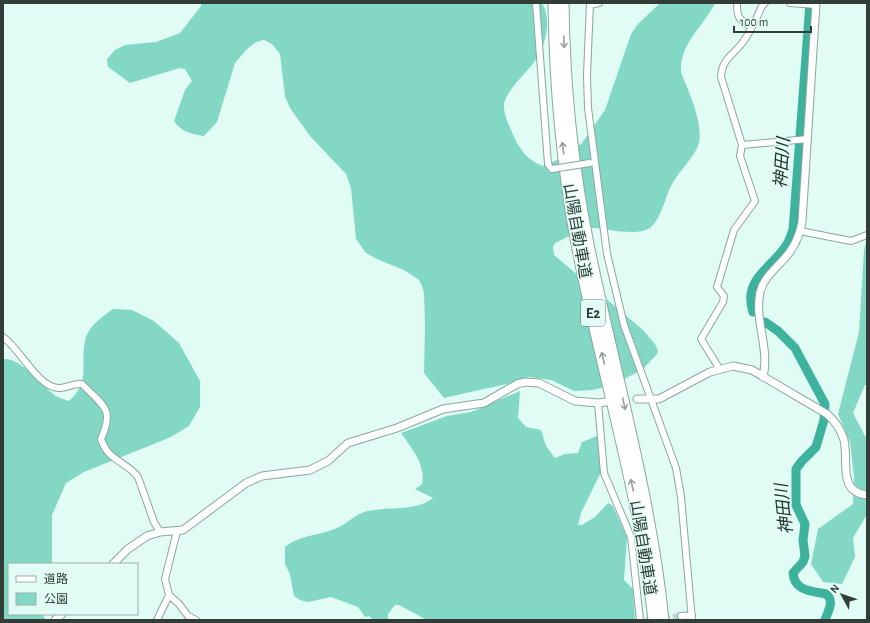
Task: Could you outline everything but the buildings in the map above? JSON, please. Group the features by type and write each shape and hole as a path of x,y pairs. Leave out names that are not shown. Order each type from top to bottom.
{"highway":[{"name":"山陽自動車道","path":"554,3 562,144 578,245 634,494 646,554 654,620"},
{"name":"山陽自動車道","path":"563,3 565,62 572,142 579,193 589,250 644,492 663,620"}],"street":[{"path":"536,3 548,164 552,169 592,163"},
{"path":"599,3 590,4 587,75 592,163 607,254 616,296 624,325 676,468 681,497 692,617 681,616"},
{"path":"737,3 737,15 739,19 752,27"},
{"path":"720,368 701,339 723,302 724,296 717,287 734,230 754,201 740,156 742,145 721,77 721,68 724,62 744,41 765,3"},
{"path":"763,377 766,366 758,304 760,291 770,273 790,252 800,231 803,138 813,4 790,3"},
{"path":"742,145 803,138"},
{"path":"800,231 851,240 867,235"},
{"path":"3,338 12,345 49,386 58,388 74,383 82,384 106,409 108,414 108,424 101,439 103,444 110,455 134,472 138,477 154,522 160,532"},
{"path":"637,399 651,400 669,394 720,368 733,366 745,368 828,414 840,429 844,439 846,481 855,492 867,495"},
{"path":"114,563 140,539 160,532 177,532 183,530 246,482 255,478 310,470 328,461 348,443 397,428 443,409 484,403 517,384 540,383 575,401 598,403 606,402"},
{"path":"598,403 604,473 631,537 640,620 646,620"},
{"path":"177,532 165,579 169,595 179,604 188,616 196,620"},
{"path":"158,620 169,595"}],"green space":[{"path":"201,3 542,3 547,18 544,44 536,60 508,94 504,108 508,122 520,148 526,155 543,166 562,158 582,143 605,110 631,34 637,25 660,3 715,3 685,49 682,58 682,74 699,124 700,132 698,146 672,184 655,223 646,230 639,232 623,232 594,228 584,229 555,243 553,247 554,255 643,330 655,344 658,350 657,354 642,370 610,386 592,390 574,391 551,380 529,377 511,383 444,398 424,373 425,326 424,293 422,286 419,280 404,270 366,253 356,239 351,188 346,174 310,136 290,108 285,96 280,54 272,44 264,40 256,42 247,49 235,63 217,122 204,136 187,132 180,128 174,121 185,90 192,81 185,69 180,68 130,83 108,67 107,59 115,50 125,45 156,42 180,33 201,6"},
{"path":"867,238 867,385 865,385 853,413 867,440 866,516 853,538 855,557 842,584 823,582 811,564 818,529 853,504 854,477 850,442 838,414 859,332 864,250"},
{"path":"113,309 132,310 154,321 179,343 200,381 200,407 189,426 171,437 84,472 66,483 52,515 52,563 8,563 8,615 43,615 46,620 3,620 3,359 17,362 30,372 47,389 60,398 69,401 76,394 82,380 85,341 89,331 92,326"},
{"path":"520,391 518,418 526,427 541,430 546,446 555,458 565,454 578,453 582,442 597,436 601,472 581,513 578,525 582,525 595,517 608,503 612,505 627,537 624,580 633,589 635,619 427,620 399,605 395,605 388,614 388,620 374,620 369,616 365,617 358,607 331,597 308,602 300,600 294,596 290,574 285,564 285,547 304,537 339,527 364,512 410,507 419,505 433,498 415,489 422,484 422,470 417,457 401,433 447,416 471,412"}],"waterway":[{"name":"神田川","path":"753,312 751,300 755,282 781,252 788,242 793,230 810,3"},
{"name":"神田川","path":"765,322 778,331 795,348 825,404 824,420 816,447 796,469 796,505 805,524 803,540 805,556 803,562 793,573 794,579 800,587 810,591 826,594 829,597 830,606 825,620"}],"tunnel":[{"path":"646,620 681,616"}]}
